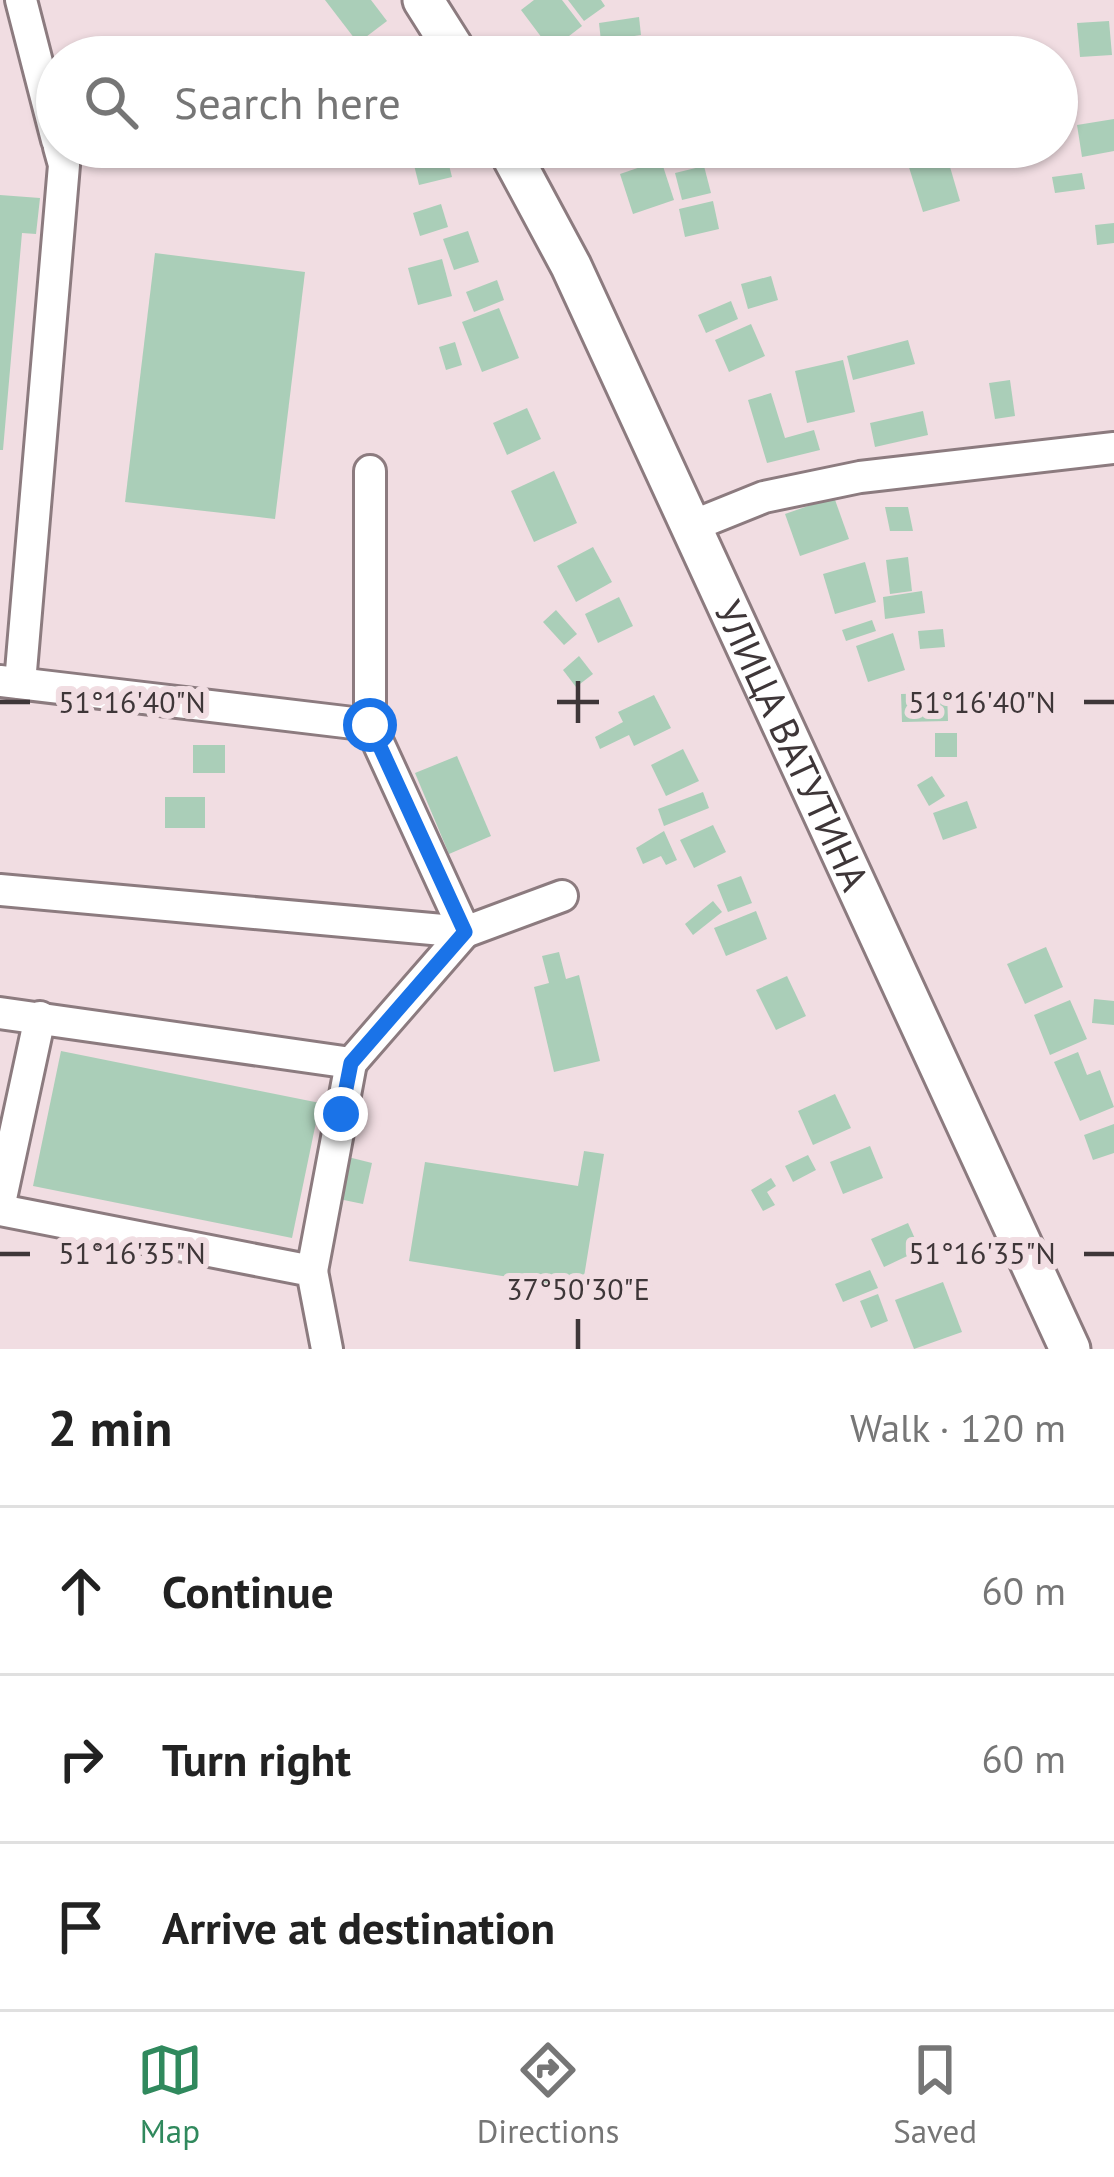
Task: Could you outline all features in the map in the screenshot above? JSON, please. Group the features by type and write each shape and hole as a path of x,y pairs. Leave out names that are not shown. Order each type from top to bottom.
{"main road":[{"path":"423,0 446,36"},
{"name":"УЛИЦА ВАТУТИНА","path":"519,168 571,266 1070,1349"}],"lane":[{"path":"21,0 36,58"},
{"path":"64,168 10,682 370,725"},
{"path":"692,526 764,497 860,476 1114,448"},
{"path":"370,471 370,725 465,932"},
{"path":"0,890 465,932 562,896"},
{"path":"327,1349 312,1271 351,1063 465,932"},
{"path":"0,1013 351,1063"},
{"path":"40,1017 0,1207 312,1271"}],"building":[{"path":"325,0 371,0 387,21 367,36 353,36"},
{"path":"534,0 562,0 582,26 569,36 540,36 521,10"},
{"path":"568,0 601,0 605,6 584,21"},
{"path":"639,17 641,35 600,36 599,23"},
{"path":"1109,21 1112,55 1080,57 1077,23"},
{"path":"1114,119 1114,151 1082,157 1078,125"},
{"path":"415,168 450,168 452,177 419,185"},
{"path":"664,168 674,200 633,214 620,174"},
{"path":"705,168 711,193 682,200 675,173"},
{"path":"909,168 950,168 960,201 923,212"},
{"path":"1082,173 1085,189 1055,193 1052,177"},
{"path":"0,195 40,198 36,234 22,233 3,450 0,450"},
{"path":"713,201 719,229 685,237 679,209"},
{"path":"441,204 448,227 420,236 413,213"},
{"path":"1114,223 1114,243 1097,245 1095,225"},
{"path":"468,231 479,262 454,270 443,239"},
{"path":"155,253 305,272 275,519 125,502"},
{"path":"442,259 452,296 418,305 408,268"},
{"path":"771,276 778,300 748,309 741,284"},
{"path":"497,280 504,300 474,312 466,292"},
{"path":"731,301 738,319 706,333 698,315"},
{"path":"499,308 519,358 482,372 462,322"},
{"path":"751,324 765,356 729,372 715,340"},
{"path":"908,340 915,364 853,380 847,356"},
{"path":"455,342 462,365 446,370 439,347"},
{"path":"843,360 855,412 807,423 795,371"},
{"path":"1010,380 1015,416 995,419 989,383"},
{"path":"771,393 785,438 814,430 820,450 767,463 748,400"},
{"path":"527,408 541,439 507,455 493,423"},
{"path":"923,411 928,435 875,447 870,423"},
{"path":"554,471 577,523 534,542 511,491"},
{"path":"834,497 849,539 800,556 785,514"},
{"path":"885,507 908,507 913,531 890,531"},
{"path":"593,547 612,582 576,602 557,566"},
{"path":"908,557 912,591 890,594 886,560"},
{"path":"865,562 876,602 835,614 823,574"},
{"path":"922,591 925,613 885,619 883,597"},
{"path":"619,597 633,626 598,643 585,614"},
{"path":"556,610 577,634 564,645 543,622"},
{"path":"872,620 876,631 846,641 842,630"},
{"path":"943,629 945,647 920,649 918,631"},
{"path":"893,633 905,670 868,682 856,646"},
{"path":"579,656 593,674 576,687 563,670"},
{"path":"947,693 948,721 902,722 901,694"},
{"path":"654,695 671,728 634,746 629,735 600,749 595,737 623,722 618,712"},
{"path":"935,733 957,733 957,757 935,757"},
{"path":"193,745 225,745 225,773 193,773"},
{"path":"683,749 699,781 666,796 651,765"},
{"path":"457,756 491,836 449,854 415,773"},
{"path":"932,776 945,796 929,806 917,785"},
{"path":"703,792 709,808 664,826 658,809"},
{"path":"165,797 205,797 205,828 165,828"},
{"path":"967,801 977,828 943,840 933,813"},
{"path":"713,825 726,852 694,868 680,840"},
{"path":"664,831 677,860 666,865 661,856 643,864 636,848"},
{"path":"741,876 752,903 728,912 717,885"},
{"path":"713,901 722,912 693,935 685,924"},
{"path":"756,911 767,939 726,956 714,928"},
{"path":"1046,947 1063,987 1025,1004 1007,964"},
{"path":"559,952 566,979 579,975 600,1061 554,1072 534,987 549,983 542,956"},
{"path":"787,976 806,1016 776,1030 756,990"},
{"path":"1094,999 1114,1001 1114,1025 1092,1023"},
{"path":"1070,1000 1087,1039 1050,1055 1034,1015"},
{"path":"61,1051 320,1103 292,1238 33,1186"},
{"path":"1078,1052 1087,1075 1100,1070 1114,1107 1080,1121 1054,1062"},
{"path":"835,1094 851,1128 813,1145 798,1111"},
{"path":"1114,1124 1114,1153 1093,1160 1084,1135"},
{"path":"870,1146 883,1178 843,1194 830,1162"},
{"path":"584,1151 604,1154 582,1289 409,1261 425,1162 578,1186"},
{"path":"808,1155 816,1170 793,1182 785,1166"},
{"path":"348,1157 372,1163 363,1204 339,1199"},
{"path":"771,1178 776,1186 767,1192 775,1205 763,1211 751,1190"},
{"path":"908,1223 920,1250 884,1267 871,1239"},
{"path":"870,1270 878,1288 843,1302 835,1284"},
{"path":"943,1282 962,1332 914,1349 895,1300"},
{"path":"878,1294 888,1321 871,1328 860,1301"}],"route":[{"path":"341,1114 351,1063 465,932 370,725"}]}
